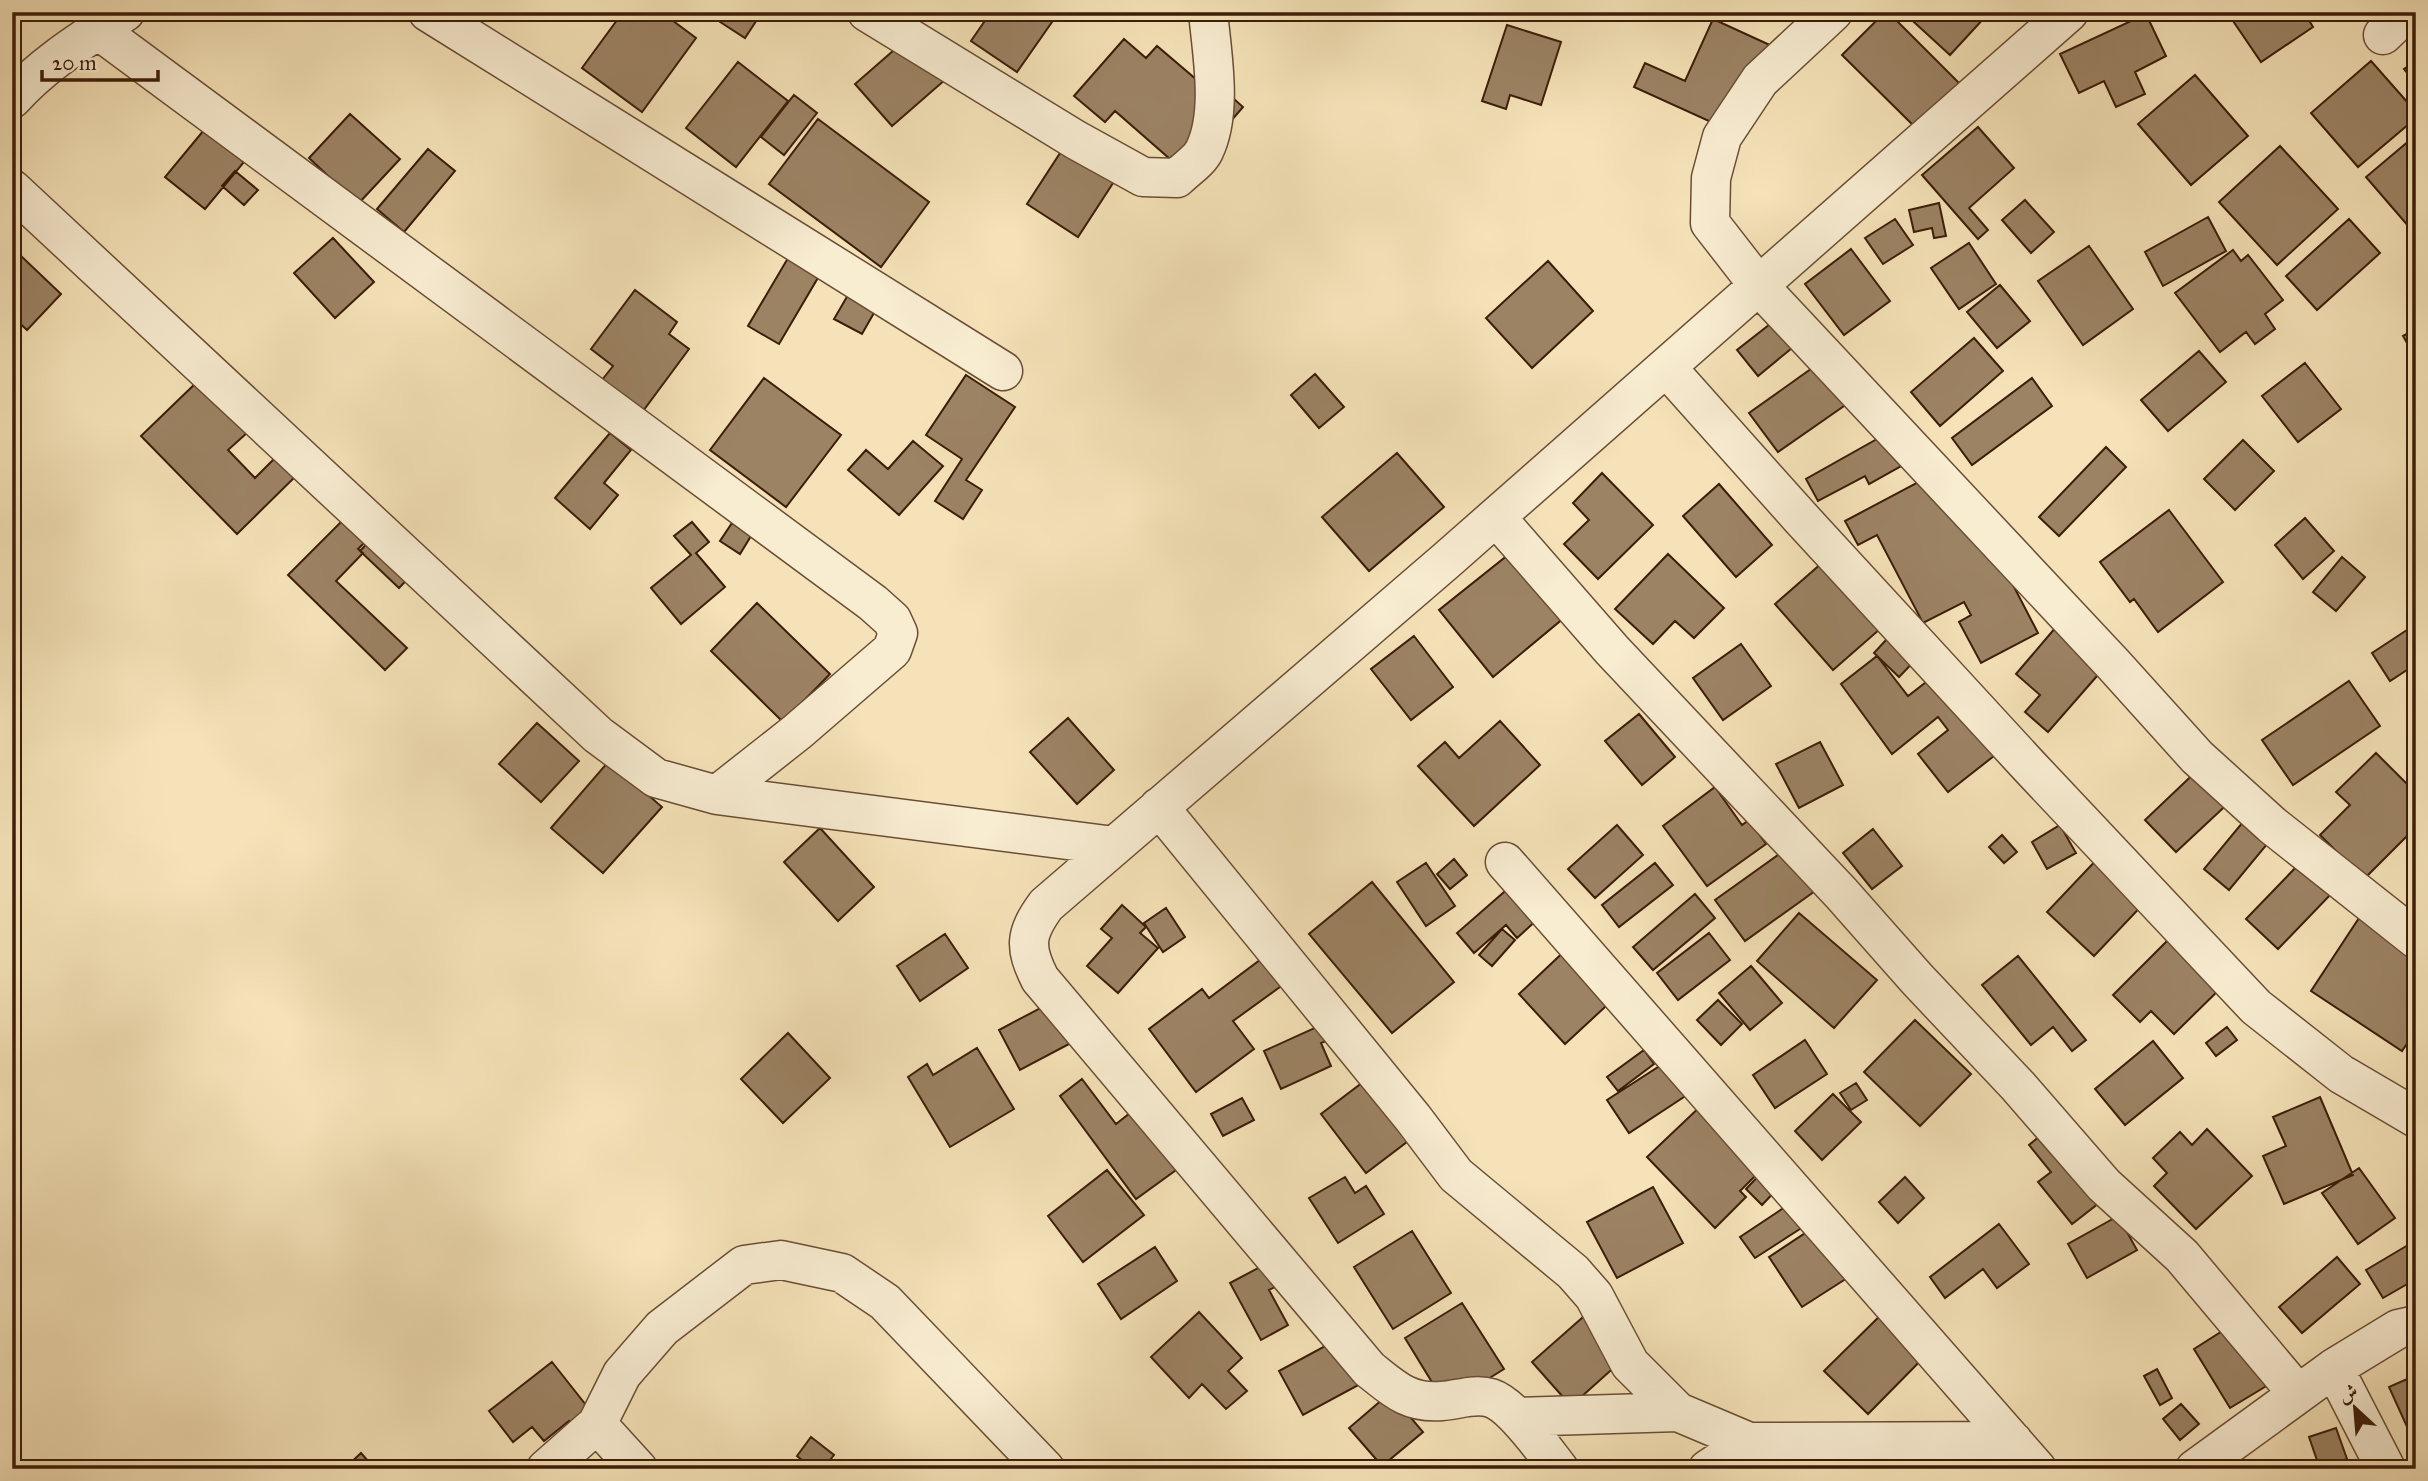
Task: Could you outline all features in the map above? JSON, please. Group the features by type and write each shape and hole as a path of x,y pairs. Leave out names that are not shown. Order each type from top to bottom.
{"street":[{"path":"428,12 1003,371"},
{"path":"867,12 1076,140 1143,177 1177,178 1203,154 1214,120 1208,12"},
{"path":"1833,12 1760,80 1722,137 1711,178 1710,223 1759,286 2197,757 2272,825 2416,939"},
{"path":"1559,1469 1517,1417 1492,1398 1470,1396 1440,1402 1405,1397 1370,1369 1040,979 1029,957 1032,924 1046,905 1496,517 2069,12"},
{"path":"12,99 66,52 112,21 862,594 892,620 898,633 892,650 797,732 717,795"},
{"path":"12,189 598,735 656,778 717,795 1114,846"},
{"path":"1666,367 1919,646 2256,1007 2342,1074 2416,1118"},
{"path":"1496,517 1612,650 1841,893 1917,979 2018,1086 2104,1185 2182,1256 2298,1394"},
{"path":"1159,807 1413,1118 1456,1175 1573,1272 1594,1296 1630,1364 1678,1412 1749,1442 1779,1469"},
{"path":"1505,862 2025,1455"},
{"path":"547,1469 597,1424 622,1374 662,1328 744,1265 781,1260 842,1273 885,1302 1045,1469"},
{"path":"2195,1469 2334,1368 2398,1329 2416,1325"},
{"path":"2334,1368 2386,1469"},
{"path":"1517,1417 1678,1412"},
{"path":"597,1424 638,1469"},
{"path":"1708,1469 1749,1442 2025,1455"}],"building":[{"path":"623,12 661,12 696,38 642,112 582,68"},
{"path":"717,12 762,12 745,38 714,18"},
{"path":"991,12 1059,12 1017,72 971,41"},
{"path":"1885,12 1961,85 1917,129 1842,55"},
{"path":"1903,12 1979,12 1985,17 1950,55"},
{"path":"2239,12 2304,12 2313,27 2261,62 2231,18"},
{"path":"2146,14 2166,56 2135,72 2145,94 2116,107 2104,81 2079,93 2060,54"},
{"path":"1713,19 1772,46 1733,132 1634,87 1645,63 1685,81"},
{"path":"1507,25 1561,42 1541,105 1510,95 1506,109 1482,101"},
{"path":"909,37 946,79 892,126 855,84"},
{"path":"1124,39 1146,58 1157,46 1197,80 1204,72 1243,107 1186,173 1115,111 1105,122 1074,96"},
{"path":"2371,61 2416,112 2416,118 2358,167 2311,113"},
{"path":"2416,61 2416,84 2404,69"},
{"path":"738,62 788,101 736,167 686,128"},
{"path":"2195,75 2248,136 2191,185 2138,124"},
{"path":"794,95 817,113 784,155 761,137"},
{"path":"350,114 400,159 358,204 309,158"},
{"path":"818,119 929,202 881,267 769,184"},
{"path":"1978,127 2014,168 1969,208 1988,230 1978,239 1922,175"},
{"path":"204,130 244,162 205,209 165,177"},
{"path":"2416,135 2416,235 2366,177"},
{"path":"2280,146 2338,209 2277,265 2219,202"},
{"path":"1064,147 1115,180 1078,237 1027,204"},
{"path":"428,149 455,171 404,232 377,209"},
{"path":"235,171 258,190 244,205 222,186"},
{"path":"2025,200 2054,232 2031,253 2002,220"},
{"path":"1939,203 1946,236 1934,238 1932,228 1914,232 1909,210"},
{"path":"2208,217 2226,251 2163,286 2145,252"},
{"path":"1895,219 1913,245 1883,264 1865,238"},
{"path":"2349,219 2380,253 2317,310 2286,276"},
{"path":"333,238 374,282 335,318 294,273"},
{"path":"1969,243 1996,284 1959,309 1931,268"},
{"path":"2089,246 2133,309 2083,345 2038,281"},
{"path":"1851,249 1890,301 1844,335 1805,284"},
{"path":"2233,250 2241,261 2248,255 2283,300 2265,314 2275,329 2255,344 2246,332 2220,352 2175,293"},
{"path":"21,256 61,294 27,330 12,316 12,266"},
{"path":"788,258 819,276 779,344 748,326"},
{"path":"1548,261 1593,311 1532,368 1486,318"},
{"path":"2000,285 2030,321 1997,348 1967,312"},
{"path":"852,288 879,304 862,334 834,319"},
{"path":"635,290 677,322 669,334 689,349 643,411 602,380 613,366 591,349"},
{"path":"1783,314 1803,339 1758,376 1737,350"},
{"path":"2416,329 2416,359 2403,336"},
{"path":"1974,338 2003,371 1940,426 1911,392"},
{"path":"2199,351 2226,382 2168,431 2141,400"},
{"path":"1825,359 1854,399 1778,452 1749,413"},
{"path":"2305,363 2341,409 2298,442 2262,396"},
{"path":"1315,374 1344,407 1319,428 1291,395"},
{"path":"966,375 1015,407 966,480 982,490 963,519 935,501 962,459 926,435"},
{"path":"764,378 841,435 786,507 710,450"},
{"path":"2032,378 2052,406 1972,465 1952,438"},
{"path":"198,381 248,432 228,450 255,478 283,450 302,470 237,534 141,436"},
{"path":"1893,430 1910,461 1869,484 1865,476 1818,501 1806,479"},
{"path":"610,433 631,450 604,483 618,495 590,529 555,498"},
{"path":"2243,440 2274,471 2235,510 2204,479"},
{"path":"913,441 943,466 899,515 848,470 866,450 888,469"},
{"path":"2106,447 2126,467 2059,536 2039,517"},
{"path":"1397,453 1444,507 1369,571 1322,517"},
{"path":"1941,470 2011,581 2038,633 1981,663 1959,622 1971,615 1964,602 1923,623 1877,535 1858,545 1845,521"},
{"path":"1602,473 1653,525 1598,579 1564,544 1589,520 1573,503"},
{"path":"1719,484 1772,545 1736,577 1683,516"},
{"path":"360,503 382,525 358,549 363,553 336,581 407,648 385,670 288,575"},
{"path":"2169,510 2223,582 2158,632 2134,599 2130,602 2100,562"},
{"path":"2305,518 2334,551 2303,579 2275,545"},
{"path":"692,522 709,542 696,553 725,587 681,624 651,588 691,555 674,536"},
{"path":"732,523 751,536 740,554 720,541"},
{"path":"378,532 417,569 399,588 360,551"},
{"path":"1518,547 1571,612 1493,677 1439,610"},
{"path":"1838,549 1896,615 1833,670 1775,604"},
{"path":"1668,554 1724,608 1694,638 1675,621 1653,644 1615,609"},
{"path":"2342,557 2365,577 2336,611 2313,592"},
{"path":"757,603 830,674 783,722 711,651"},
{"path":"2416,624 2416,664 2390,681 2372,653"},
{"path":"1898,627 1924,651 1899,677 1874,653"},
{"path":"2056,627 2104,668 2048,732 2025,712 2040,695 2016,674"},
{"path":"1414,636 1453,687 1411,720 1371,669"},
{"path":"1741,644 1771,686 1723,720 1693,678"},
{"path":"1877,656 1908,696 1943,669 1999,752 1948,792 1918,754 1948,730 1938,717 1892,754 1841,684"},
{"path":"2349,681 2380,726 2293,785 2262,740"},
{"path":"1639,714 1675,757 1642,785 1605,741"},
{"path":"1068,718 1114,770 1077,804 1030,752"},
{"path":"1500,721 1540,765 1474,826 1418,766 1445,742 1459,758"},
{"path":"537,723 579,761 541,802 499,764"},
{"path":"1820,742 1843,785 1799,808 1776,764"},
{"path":"2376,753 2416,793 2416,827 2364,879 2320,835 2350,805 2336,792"},
{"path":"609,761 662,807 603,873 551,828"},
{"path":"2204,764 2235,797 2176,852 2145,820"},
{"path":"1715,787 1742,825 1749,820 1766,844 1707,886 1663,826"},
{"path":"2248,816 2273,837 2229,890 2204,869"},
{"path":"1617,825 1643,855 1595,898 1568,869"},
{"path":"2060,825 2076,853 2047,869 2032,842"},
{"path":"820,828 874,887 838,921 784,862"},
{"path":"1873,829 1902,866 1872,889 1843,853"},
{"path":"2002,835 2017,852 2004,863 1989,847"},
{"path":"1792,845 1822,886 1745,941 1715,900"},
{"path":"2102,854 2149,898 2094,956 2047,912"},
{"path":"1454,859 1467,875 1450,889 1437,874"},
{"path":"1426,863 1455,906 1426,926 1397,882"},
{"path":"1655,863 1673,885 1619,927 1602,905"},
{"path":"2300,863 2332,893 2278,949 2246,919"},
{"path":"1372,882 1454,982 1392,1033 1309,934"},
{"path":"1511,886 1539,918 1517,938 1506,925 1474,953 1457,933"},
{"path":"1695,894 1715,918 1653,970 1633,947"},
{"path":"1122,905 1146,927 1140,933 1158,948 1118,993 1087,966 1112,938 1101,929"},
{"path":"1166,908 1185,937 1163,952 1144,923"},
{"path":"1799,913 1877,980 1834,1028 1757,961"},
{"path":"2361,915 2416,957 2416,1030 2402,1051 2311,991"},
{"path":"1502,929 1515,940 1492,966 1479,955"},
{"path":"2177,931 2227,982 2174,1034 2151,1011 2140,1022 2113,995"},
{"path":"1709,933 1730,960 1678,1000 1657,973"},
{"path":"945,934 968,968 920,1001 897,966"},
{"path":"1571,945 1618,995 1565,1044 1519,994"},
{"path":"2018,956 2086,1040 2072,1051 2053,1027 2031,1045 1982,985"},
{"path":"1264,957 1284,984 1233,1021 1254,1049 1196,1092 1149,1029 1202,989 1209,998"},
{"path":"1751,966 1782,1003 1750,1030 1719,993"},
{"path":"1718,1000 1742,1024 1721,1045 1697,1020"},
{"path":"1048,1004 1069,1044 1020,1070 999,1030"},
{"path":"1915,1020 1971,1074 1920,1126 1864,1072"},
{"path":"1330,1021 1337,1037 1321,1043 1331,1066 1281,1089 1264,1051"},
{"path":"2227,1027 2237,1040 2216,1056 2206,1043"},
{"path":"788,1033 830,1078 783,1123 741,1079"},
{"path":"1805,1040 1827,1074 1775,1108 1753,1075"},
{"path":"2153,1041 2183,1078 2125,1125 2095,1089"},
{"path":"977,1048 1014,1109 950,1147 908,1077 927,1064 933,1075"},
{"path":"1644,1050 1654,1064 1618,1091 1607,1077"},
{"path":"1669,1060 1690,1093 1629,1133 1607,1100"},
{"path":"1383,1067 1428,1126 1366,1173 1321,1114"},
{"path":"1082,1079 1116,1124 1139,1106 1183,1165 1136,1199 1060,1096"},
{"path":"1856,1083 1867,1100 1851,1110 1840,1093"},
{"path":"1833,1094 1861,1122 1822,1160 1795,1131"},
{"path":"2320,1097 2353,1175 2284,1204 2263,1156 2286,1146 2273,1117"},
{"path":"1242,1098 1254,1120 1223,1136 1211,1114"},
{"path":"1705,1102 1759,1172 1740,1191 1746,1197 1715,1228 1647,1157"},
{"path":"2052,1126 2108,1196 2072,1224 2038,1182 2051,1172 2029,1145"},
{"path":"2207,1129 2252,1176 2196,1229 2154,1186 2167,1173 2153,1158 2180,1132 2192,1145"},
{"path":"2359,1168 2395,1218 2358,1244 2322,1193"},
{"path":"1765,1169 1781,1185 1762,1205 1746,1189"},
{"path":"1107,1170 1144,1215 1083,1262 1048,1216"},
{"path":"1345,1177 1355,1193 1366,1186 1384,1214 1338,1243 1309,1198"},
{"path":"1905,1177 1924,1198 1898,1223 1879,1202"},
{"path":"1653,1187 1683,1243 1617,1278 1587,1222"},
{"path":"1788,1205 1803,1227 1755,1258 1740,1237"},
{"path":"2118,1216 2137,1250 2087,1278 2068,1244"},
{"path":"1822,1222 1855,1273 1802,1307 1769,1257"},
{"path":"1999,1224 2029,1264 1997,1288 1983,1269 1945,1298 1930,1277"},
{"path":"1412,1231 1451,1293 1393,1329 1354,1267"},
{"path":"2408,1245 2416,1258 2416,1279 2383,1298 2366,1270"},
{"path":"1155,1247 1177,1281 1121,1319 1098,1284"},
{"path":"2337,1257 2360,1284 2302,1333 2279,1307"},
{"path":"1277,1258 1289,1280 1269,1290 1288,1325 1261,1340 1230,1283"},
{"path":"1462,1303 1504,1369 1446,1405 1405,1338"},
{"path":"1599,1303 1638,1346 1571,1406 1532,1362"},
{"path":"1893,1303 1936,1345 1868,1414 1824,1371"},
{"path":"1199,1312 1242,1358 1228,1371 1247,1391 1226,1409 1202,1384 1189,1398 1151,1357"},
{"path":"2246,1316 2283,1376 2230,1408 2194,1349"},
{"path":"1351,1332 1375,1376 1303,1415 1279,1371"},
{"path":"552,1362 597,1419 579,1433 569,1421 544,1441 532,1427 513,1442 489,1411"},
{"path":"2157,1369 2172,1398 2160,1405 2144,1376"},
{"path":"2416,1375 2416,1438 2413,1440 2389,1387"},
{"path":"1390,1393 1423,1432 1382,1466 1349,1428"},
{"path":"2181,1404 2199,1424 2180,1440 2163,1419"},
{"path":"2336,1428 2347,1459 2320,1469 2309,1437"},
{"path":"811,1437 834,1455 823,1469 813,1469 797,1456"},
{"path":"361,1453 375,1469 344,1469"}]}
